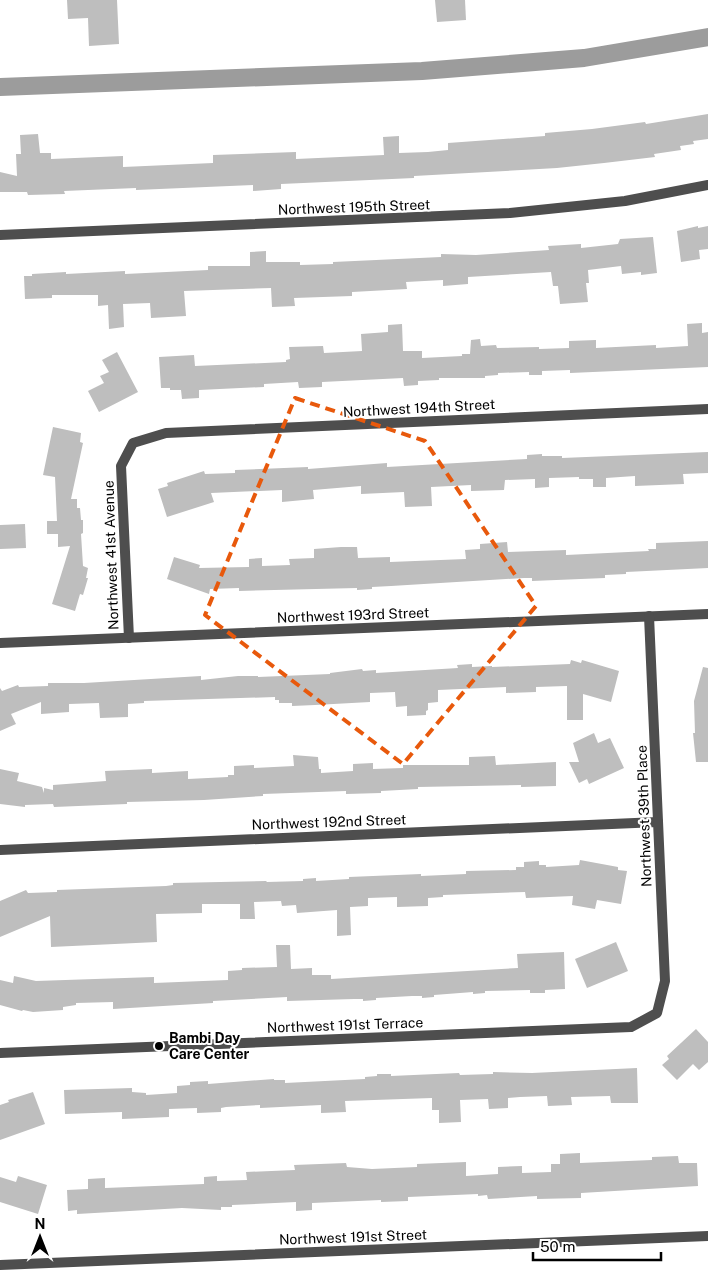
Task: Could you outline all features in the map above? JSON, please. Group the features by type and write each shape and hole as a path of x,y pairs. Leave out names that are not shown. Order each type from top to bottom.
{"street":[{"name":"Northwest 195th Street","path":"0,235 510,214 625,201 708,185"},
{"name":"Northwest 194th Street","path":"134,443 166,433 708,409"},
{"name":"Northwest 41st Avenue","path":"129,638 121,466 134,443"},
{"name":"Northwest 193rd Street","path":"0,643 708,614"},
{"name":"Northwest 39th Place","path":"649,616 665,981 657,1013"},
{"name":"Northwest 192nd Street","path":"0,850 658,822"},
{"name":"Northwest 191st Terrace","path":"0,1053 631,1027 657,1013"},
{"name":"Northwest 191st Street","path":"0,1265 708,1236"}],"highlighted area":[{"path":"295,398 425,441 536,606 403,764 205,615"}],"building":[{"path":"67,0 117,0 119,44 89,46 88,18 68,19"},
{"path":"435,0 465,0 466,20 437,22"},
{"path":"708,114 708,139 693,141 694,144 680,146 681,150 654,154 655,157 604,163 557,168 414,176 414,178 281,184 281,189 253,191 253,185 64,191 65,194 28,195 27,192 0,192 0,172 17,176 16,154 21,154 20,135 38,134 40,153 51,153 51,159 123,156 123,167 213,163 213,155 296,152 296,159 384,155 383,137 399,136 399,153 428,152 448,150 448,143 545,136 545,133 645,122 646,124"},
{"path":"698,226 698,228 708,226 708,249 699,250 700,259 681,262 677,231"},
{"path":"653,237 657,273 641,275 641,272 622,274 621,266 588,270 589,283 586,283 588,302 560,304 558,286 553,286 551,272 468,277 468,284 443,286 443,280 406,282 407,289 352,292 352,296 294,298 295,306 272,307 271,288 184,291 186,316 151,318 150,303 123,304 124,327 109,329 108,305 98,306 98,295 52,295 52,298 25,299 24,276 32,276 32,274 125,271 125,274 208,270 208,266 250,266 250,252 266,251 266,262 300,262 300,265 333,264 333,262 441,257 441,254 476,255 549,250 548,246 581,244 581,248 618,244 620,239"},
{"path":"702,323 702,333 708,332 708,367 570,373 570,370 542,371 542,375 529,375 529,372 498,373 498,375 485,376 485,378 439,378 439,380 418,381 418,385 404,386 403,378 322,382 322,387 299,388 298,382 264,384 264,387 199,390 199,398 182,399 181,390 161,388 159,357 194,355 195,366 286,362 286,360 290,359 289,347 323,346 324,353 362,351 361,334 388,332 388,325 402,324 403,351 422,351 422,358 470,354 471,340 480,339 481,346 496,345 497,348 569,348 569,341 596,340 596,348 656,345 656,348 688,346 687,324"},
{"path":"117,352 138,392 99,412 88,391 104,383 100,376 109,372 102,360"},
{"path":"53,427 81,433 80,442 83,443 71,499 77,499 77,508 80,508 81,520 83,520 83,533 81,534 83,566 88,568 86,578 88,578 83,595 80,594 75,611 52,604 70,546 58,547 58,534 47,534 47,521 57,521 55,477 43,475"},
{"path":"708,452 708,473 683,474 684,484 635,486 635,476 606,478 606,487 593,487 593,479 579,479 579,477 549,478 549,487 535,488 535,479 505,480 504,490 471,491 471,485 431,487 432,506 405,507 404,492 361,494 361,486 313,490 314,499 282,502 282,490 211,493 214,502 167,517 158,489 168,486 167,483 204,471 205,474 235,473 235,470 308,467 308,469 387,463 387,467 527,459 527,455 542,454 542,456 562,456 562,458"},
{"path":"25,524 26,548 0,549 0,525"},
{"path":"708,541 708,568 626,572 626,574 605,575 605,578 532,581 532,578 524,578 372,587 372,589 357,590 357,588 239,591 239,588 210,589 209,594 167,579 174,557 200,565 199,568 249,567 249,559 262,558 262,566 290,565 289,559 314,558 314,549 341,547 357,547 358,558 390,557 390,562 466,559 465,550 480,549 480,544 507,542 508,552 566,550 566,555 649,551 648,549 656,549 656,543"},
{"path":"571,660 581,663 582,660 619,671 611,702 583,694 583,720 567,720 567,686 536,687 536,692 506,693 506,687 438,690 438,702 428,703 426,715 407,716 407,706 396,707 395,692 370,693 370,702 292,706 292,703 279,703 279,700 275,700 275,697 144,701 144,703 128,704 128,717 100,718 99,703 69,704 69,712 41,714 41,702 11,714 16,724 0,731 0,688 2,691 18,685 19,687 48,686 48,683 84,683 201,676 201,680 238,676 330,674 362,669 363,671 376,670 376,673 458,668 457,665 472,664 472,667 492,667 570,664"},
{"path":"703,667 708,668 708,762 696,762 693,733 695,733 694,701"},
{"path":"594,733 598,743 610,738 624,768 589,784 587,779 579,783 569,762 579,762 573,743"},
{"path":"293,755 318,757 321,773 353,771 353,764 373,763 373,769 403,768 403,765 469,765 469,757 495,756 496,765 556,762 556,786 418,787 418,789 381,791 381,793 346,794 346,791 263,794 263,796 204,800 127,802 127,804 54,807 53,804 25,805 25,807 0,804 0,769 19,773 17,781 42,787 44,793 44,788 53,790 53,785 106,781 105,771 152,769 152,773 188,771 188,779 228,777 228,775 234,775 234,766 254,765 254,768 294,766"},
{"path":"580,860 618,867 618,870 627,871 621,904 597,900 595,909 572,905 573,896 526,898 525,892 443,895 443,897 428,898 428,906 397,907 397,897 368,898 368,906 350,907 351,935 337,936 337,910 297,913 296,905 282,906 281,901 254,902 255,919 240,919 240,904 202,904 202,913 156,914 157,942 51,947 50,916 0,937 0,901 26,890 28,893 57,892 57,890 166,886 173,885 173,883 303,881 303,879 316,878 316,881 349,879 349,877 466,874 466,871 516,870 516,867 524,867 524,862 539,861 539,865 546,865 546,867 579,865"},
{"path":"616,942 628,971 587,988 575,959"},
{"path":"276,945 290,945 291,969 312,968 312,975 331,975 331,979 518,968 517,954 564,952 565,989 545,990 545,993 530,993 530,990 485,991 485,993 473,994 473,992 434,995 434,997 422,998 422,996 412,996 376,998 376,1000 363,1001 363,999 354,999 287,1001 287,997 113,1009 113,1002 76,1003 76,1005 63,1007 63,1010 33,1012 0,1005 0,980 13,983 14,976 36,981 154,977 154,983 228,980 228,971 242,970 242,968 277,967"},
{"path":"696,1029 708,1042 708,1062 699,1070 693,1064 677,1080 662,1065 669,1059 667,1056"},
{"path":"637,1068 638,1103 611,1103 610,1096 571,1097 572,1105 548,1106 547,1096 520,1097 508,1098 508,1108 489,1109 488,1099 460,1100 461,1122 439,1123 439,1110 432,1110 432,1098 345,1101 346,1112 321,1113 321,1105 260,1108 260,1105 226,1107 221,1108 221,1112 197,1113 197,1108 169,1109 169,1117 122,1119 122,1112 65,1114 64,1090 132,1088 132,1092 146,1093 146,1095 177,1093 177,1086 190,1085 190,1082 208,1081 208,1084 274,1079 285,1080 285,1083 365,1079 365,1077 377,1076 377,1074 391,1074 391,1076 459,1073 460,1075 493,1074 493,1072 532,1073"},
{"path":"33,1092 45,1124 0,1140 0,1105 9,1102 8,1100"},
{"path":"580,1153 580,1163 652,1160 652,1157 678,1156 679,1163 697,1163 698,1186 581,1193 581,1198 537,1199 537,1196 488,1199 487,1195 478,1196 478,1194 408,1197 408,1201 381,1202 381,1200 312,1203 312,1210 296,1211 296,1202 232,1205 232,1207 221,1207 221,1210 182,1208 77,1214 77,1210 68,1211 67,1190 88,1189 88,1179 105,1178 105,1188 204,1184 204,1177 217,1176 217,1181 247,1180 246,1172 295,1170 294,1165 346,1163 347,1167 372,1169 417,1167 417,1164 466,1162 466,1176 498,1174 498,1167 522,1166 522,1173 551,1172 551,1164 560,1164 560,1154"},
{"path":"18,1176 47,1185 38,1214 0,1202 0,1177 16,1182"}],"waterway":[{"path":"0,87 422,71 584,58 708,37"}],"place":[{"name":"Bambi Day Care Center","path":"159,1046"}]}
